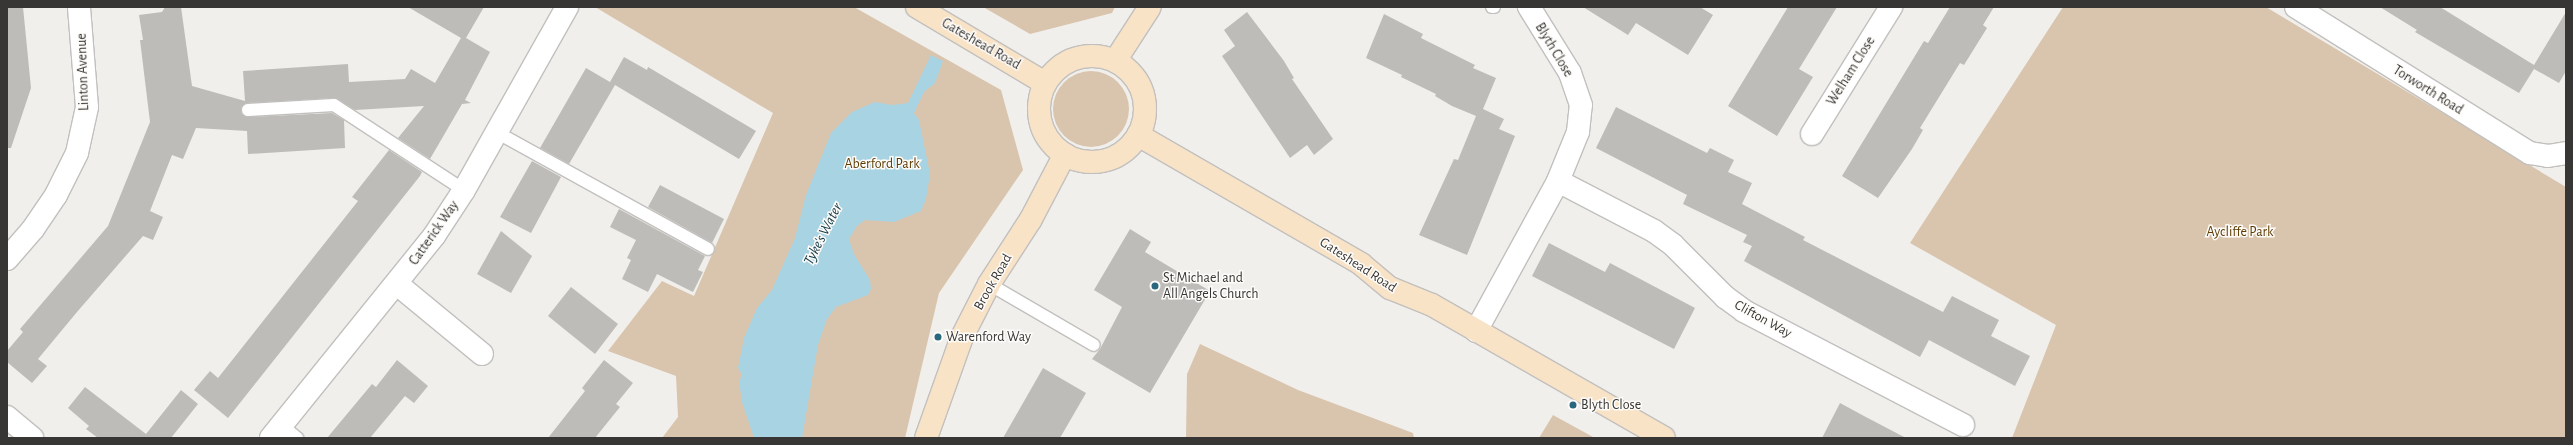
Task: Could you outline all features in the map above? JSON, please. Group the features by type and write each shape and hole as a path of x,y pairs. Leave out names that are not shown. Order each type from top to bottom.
{"street":[{"name":"Linton Avenue","path":"7,259 33,229 56,195 77,153 87,107 79,7"},
{"name":"Catterick Way","path":"283,434 434,236 464,190 567,7"},
{"name":"Gateshead Road","path":"917,7 1045,83"},
{"path":"1115,61 1150,7"},
{"name":"Blyth Close","path":"1476,331 1558,181 1578,132 1581,105 1570,73 1529,7"},
{"name":"Welham Close","path":"1812,134 1891,7"},
{"name":"Torworth Road","path":"2296,7 2530,153 2548,156 2566,153"},
{"path":"1084,56 1099,56 1115,61 1129,71 1139,84 1144,101 1144,118 1138,134 1119,154 1106,160 1092,162 1065,154 1049,140 1039,115 1040,98 1045,83 1054,70 1068,61 1084,56"},
{"name":"Gateshead Road","path":"1138,134 1361,264 1390,288 1432,305 1664,438"},
{"name":"Brook Road","path":"926,438 962,338 989,284 1031,219 1065,154"},
{"name":"Clifton Way","path":"1558,181 1654,231 1673,245 1725,297 1744,311 1963,425"},
{"path":"397,284 482,354"},
{"path":"7,417 32,438"}],"lane":[{"path":"248,110 334,105 464,190"},
{"path":"496,132 708,249"},
{"path":"989,284 1094,345"}],"green space":[{"name":"Aberford Park","path":"595,7 854,7 1001,90 1023,170 939,293 905,438 662,438 678,417 676,376 608,351 662,281 694,296 773,113"},
{"path":"983,7 1115,7 1112,13 1030,34"},
{"name":"Aycliffe Park","path":"2063,7 2266,7 2566,187 2566,438 2012,438 2056,325 1910,243"},
{"path":"1091,71 1106,74 1118,82 1126,94 1129,109 1126,124 1118,136 1106,144 1091,147 1076,144 1064,136 1056,124 1053,109 1056,94 1064,82 1076,74"},
{"path":"1200,344 1298,390 1413,433 1414,438 1186,438 1187,374"},
{"path":"1553,415 1593,437 1539,438"}],"water":[{"name":"Tyke's Water","path":"931,55 943,61 935,83 924,92 914,113 919,120 930,174 926,199 921,211 894,222 865,220 857,226 849,239 854,254 870,280 871,289 868,295 836,307 827,319 818,345 802,438 754,438 742,402 739,381 742,375 738,368 744,338 757,308 772,290 795,238 806,195 831,133 852,112 875,102 892,105 908,103"}],"building":[{"path":"7,7 23,7 31,88 11,148 7,148"},
{"path":"165,7 181,7 192,86 245,101 243,71 348,64 349,82 405,79 411,69 435,83 461,38 408,7 484,7 466,38 490,52 465,100 471,103 462,104 430,159 398,138 424,106 355,110 334,98 248,103 241,107 242,114 248,117 332,113 344,120 345,148 248,154 247,131 196,128 183,159 172,155 150,211 163,217 153,240 143,236 77,312 38,359 47,366 32,383 7,362 7,351 23,332 20,329 108,226 150,122 140,40 143,40 139,15 162,12"},
{"path":"1583,7 1700,7 1713,15 1688,55 1636,23 1628,35"},
{"path":"1788,7 1837,7 1799,69 1813,77 1777,136 1728,106"},
{"path":"1950,7 1994,7 1983,25 1987,28 1964,65 1960,63 1920,128 1923,130 1912,149 1878,198 1842,176 1924,41 1928,43"},
{"path":"2380,7 2440,7 2534,65 2566,12 2566,71 2559,83 2534,69 2519,93 2415,32 2417,30"},
{"path":"1247,12 1284,61 1294,78 1292,79 1333,139 1314,155 1307,145 1290,158 1222,56 1235,46 1224,30"},
{"path":"1384,14 1423,34 1421,38 1475,65 1473,68 1496,78 1483,109 1504,119 1499,129 1515,136 1467,255 1419,235 1454,159 1458,160 1476,116 1452,106 1435,96 1436,94 1401,77 1402,75 1366,58"},
{"path":"624,57 647,70 648,67 756,131 739,159 615,85 569,164 540,148 586,68 610,82"},
{"path":"1616,107 1707,153 1710,148 1734,160 1728,172 1752,183 1742,204 1805,237 1803,240 1943,312 1952,296 1999,320 1991,336 2030,356 2015,386 1929,340 1920,357 1744,261 1752,246 1743,242 1747,235 1683,204 1687,195 1596,148"},
{"path":"389,150 422,172 420,176 228,418 194,390 210,371 218,378 358,201 352,197"},
{"path":"532,161 561,177 531,233 500,217"},
{"path":"660,185 724,219 712,243 648,207"},
{"path":"619,209 705,256 698,270 703,272 693,292 657,274 648,292 622,279 631,260 627,258 636,240 610,227"},
{"name":"St Michael and All Angels Church","path":"1130,229 1151,242 1145,252 1210,291 1150,393 1092,359 1100,349 1122,307 1094,290"},
{"path":"501,231 532,256 511,293 477,274"},
{"path":"1549,243 1605,272 1610,263 1695,308 1674,349 1532,276"},
{"path":"571,287 618,324 595,354 548,316"},
{"path":"397,360 428,386 414,403 405,396 370,438 327,438 372,384 376,387"},
{"path":"604,360 633,383 616,404 620,407 595,438 548,438 585,391 582,388"},
{"path":"1043,368 1086,393 1060,438 1003,438"},
{"path":"85,387 146,434 181,390 198,404 171,438 98,438 86,429 89,426 68,408"},
{"path":"1840,403 1864,416 1906,438 1822,438"}],"place":[{"name":"St Michael and All Angels Church","path":"1155,286"},
{"name":"Warenford Way","path":"938,337"},
{"name":"Blyth Close","path":"1573,405"}]}
